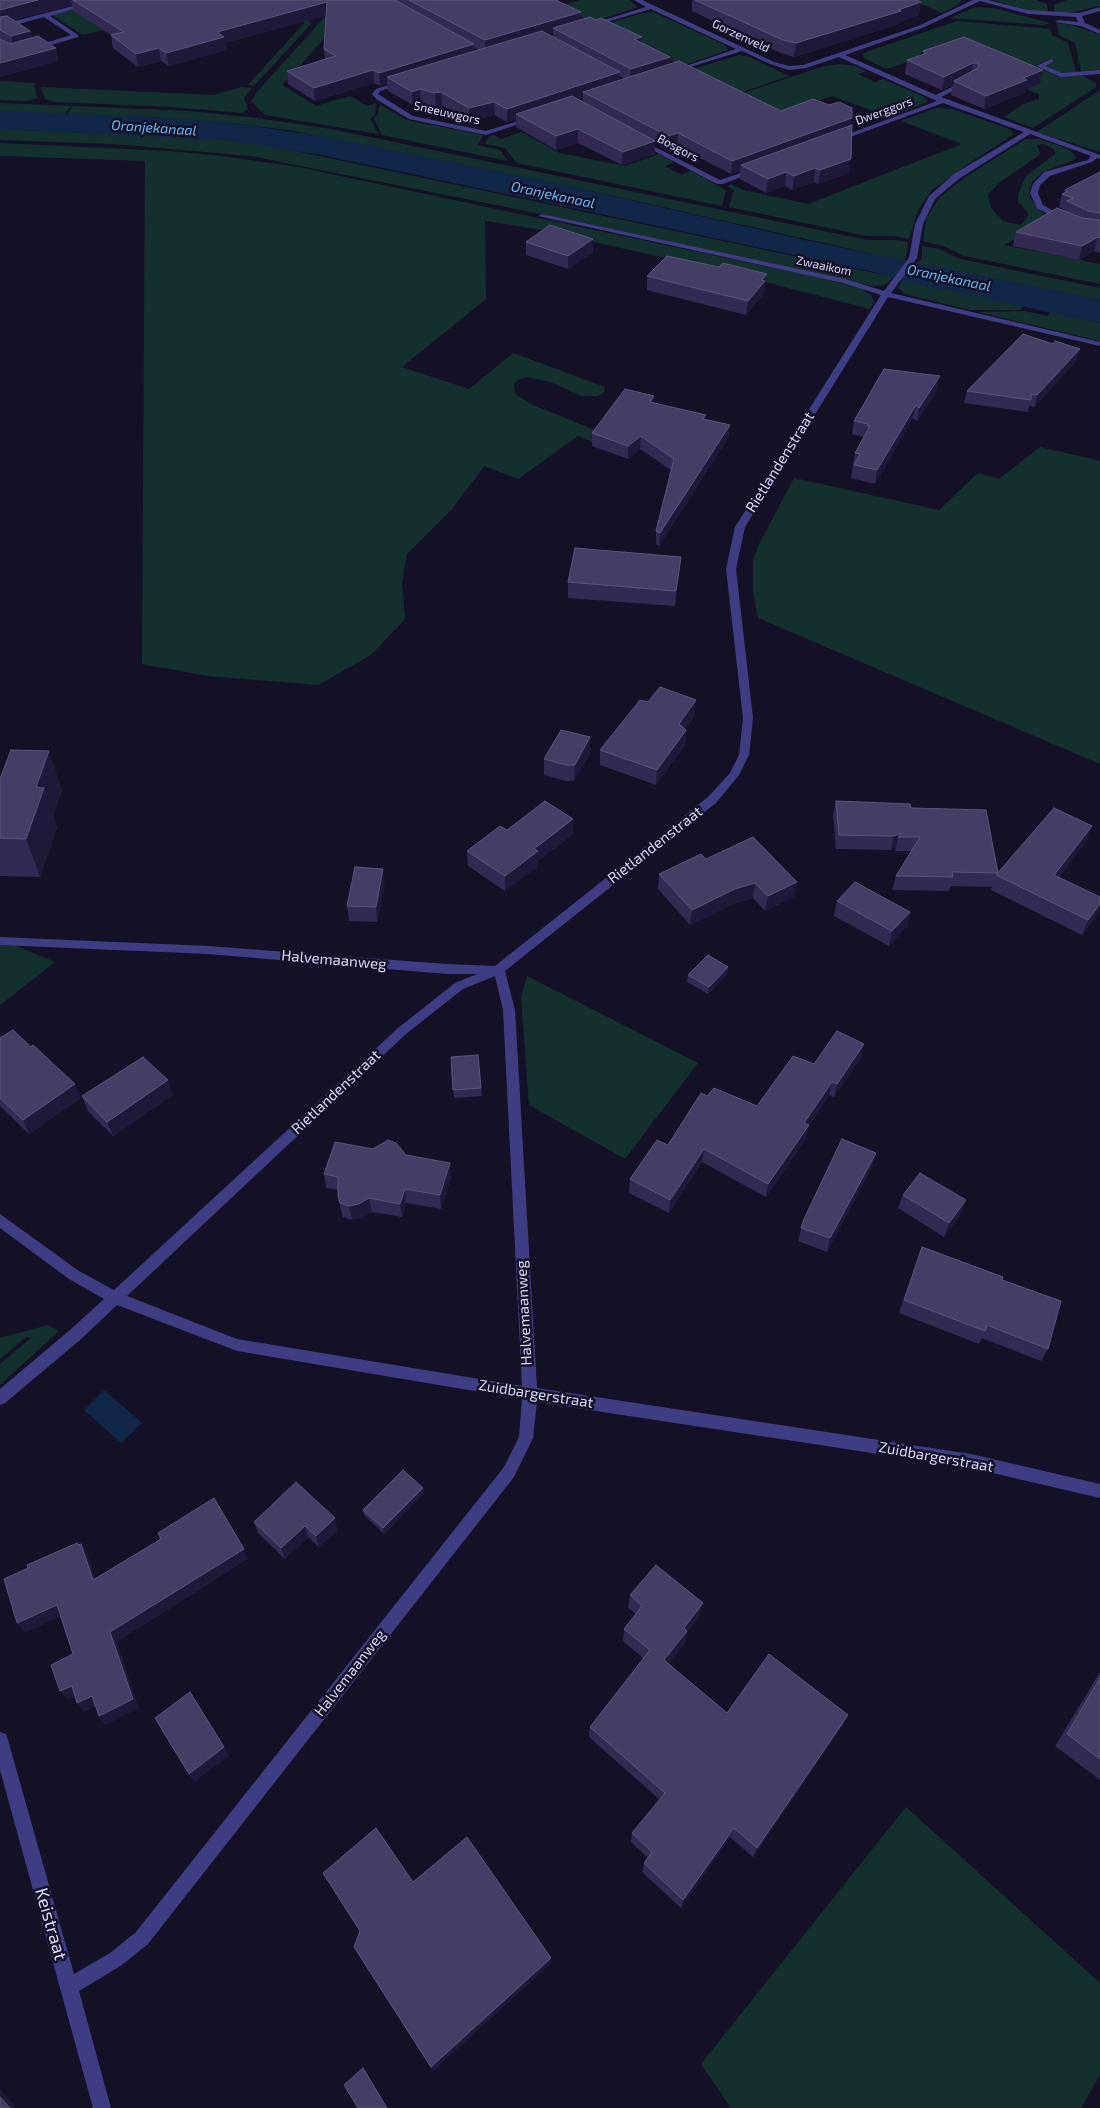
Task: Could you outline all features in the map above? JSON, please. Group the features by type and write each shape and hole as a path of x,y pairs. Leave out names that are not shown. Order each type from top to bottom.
{"street":[{"path":"0,27 103,0"},
{"name":"Gorzenveld","path":"637,0 772,63 789,68 804,67 920,27 980,0"},
{"path":"980,0 1020,15 1082,24 1100,32"},
{"path":"999,6 1028,12 1080,15 1100,9"},
{"path":"586,27 651,7"},
{"path":"31,48 76,36 44,15"},
{"path":"1080,15 1079,21 1082,24"},
{"path":"666,74 742,49"},
{"path":"840,55 935,98 1098,156"},
{"path":"1051,61 1039,66 1061,75 1100,72"},
{"path":"686,68 694,72"},
{"path":"935,98 972,79"},
{"name":"Sneeuwgors","path":"405,82 378,90 375,94 378,98 411,118 486,134 538,116"},
{"name":"Dwerggors","path":"834,142 943,101"},
{"name":"Rietlandenstraat","path":"0,1398 75,1335 113,1297 402,1031 459,986 499,969 712,800 734,775 744,755 748,718 731,569 740,527 886,294 913,258 920,224 932,198 957,176 1029,132"},
{"name":"Bosgors","path":"633,137 709,178 720,182 762,168"},
{"path":"1067,223 1040,206 1034,193 1037,184 1047,174 1090,161 1098,156"},
{"name":"Zwaaikom","path":"542,216 845,282 886,294 1100,344"},
{"name":"Halvemaanweg","path":"0,941 208,950 447,969 499,969 509,1010 530,1394 526,1438 510,1472 142,1938 116,1959 69,1987"},
{"name":"Zuidbargerstraat","path":"0,1220 74,1275 113,1297 238,1345 530,1394 971,1461 1100,1491"},
{"name":"Keistraat","path":"0,1740 102,2108"}],"green space":[{"path":"340,0 352,8 282,85 316,106 350,96 367,106 376,103 375,114 370,119 378,134 265,115 251,101 256,93"},
{"path":"579,0 629,0 638,7 592,22 559,6"},
{"path":"912,0 961,1 958,5 942,13"},
{"path":"993,0 1036,0 1047,4 1048,12 1028,10"},
{"path":"1067,0 1100,0 1100,6 1072,12 1055,12 1054,5"},
{"path":"976,7 993,8 1050,23 1045,25 950,18"},
{"path":"73,10 103,30 83,35 52,15"},
{"path":"653,12 725,45 728,50 682,66 600,26 643,13"},
{"path":"293,15 306,17 311,24 254,86 248,85 305,22"},
{"path":"957,21 1050,29 1052,35 1068,43 1076,72 1061,73 1043,66 1054,62 1050,59 1034,66 1060,77 1081,75 1096,83 1096,87 1033,128 1004,117 1023,104 1039,99 1039,94 1026,89 1039,83 939,47 924,51 911,61 886,69 864,58 863,54 869,51"},
{"path":"1057,23 1072,25 1100,35 1100,70 1081,71 1075,43 1059,35"},
{"path":"739,55 749,57 789,76 742,92 694,69"},
{"path":"839,64 856,66 866,71 858,74 875,82 883,79 924,97 928,102 890,117 832,96 781,114 741,94 824,66"},
{"path":"0,81 34,83 37,98 25,101 0,100"},
{"path":"41,87 214,95 241,87 252,88 244,98 248,109 243,113 172,107 56,102 45,99"},
{"path":"1100,90 1100,152 1037,132"},
{"path":"0,103 71,106 64,115 0,111"},
{"path":"381,105 406,120 483,135 478,145 500,150 508,161 382,135 374,119"},
{"path":"73,106 189,111 257,118 331,129 867,240 908,242 907,251 904,261 569,186 294,131 233,123 150,117 72,115 68,113"},
{"path":"936,108 952,109 1009,129 1014,134 931,191 918,210 909,239 895,236 867,236 729,207 734,190 727,186 731,184 743,190 808,204 962,144 901,121"},
{"path":"514,128 560,153 626,166 659,154 674,162 665,166 681,175 691,171 726,190 722,206 517,163 505,148 485,144 489,136 494,135 501,139 521,132"},
{"path":"0,129 227,140 281,148 893,277 885,285 871,286 571,220 251,156 113,144 0,140"},
{"path":"1026,139 1039,139 1063,147 1073,153 1076,159 1043,172 1032,182 1029,192 1031,200 1045,215 1026,233 1004,245 1100,264 1100,284 965,256 943,246 923,241 926,219 939,198 964,178","holes":["1043,144 1052,148 1055,154 1026,176 1018,195 1018,202 1029,214 1023,223 1020,225 1003,221 991,208 988,195 990,192 999,183 1038,156 1040,153 1037,145"]},
{"path":"0,143 168,151 213,155 298,167 830,280 862,289 871,295 874,302 870,309 711,268 531,228 485,221 486,299 402,367 469,389 513,353 605,387 604,393 596,396 582,396 550,382 527,377 519,379 514,384 515,394 533,405 632,445 621,454 578,436 518,479 484,466 452,509 407,554 402,583 405,619 371,655 318,685 208,676 142,664 145,161 0,156"},
{"path":"922,246 939,249 960,259 1100,288 1100,300 916,263 922,259"},
{"path":"902,280 1022,306 1020,310 970,310 905,294 898,288"},
{"path":"1024,311 1048,316 1050,312 1100,323 1100,341 978,312"},
{"path":"1040,447 1100,461 1100,764 758,618 753,591 753,561 758,546 794,478 939,510 978,473 999,479"},
{"path":"0,945 16,946 55,962 0,1005"},
{"path":"527,976 698,1063 625,1159 529,1105 521,997"},
{"path":"48,1325 59,1331 0,1385 0,1364 31,1338 26,1337 0,1359 0,1338"},
{"path":"906,1807 1100,1983 1100,2075 1081,2108 731,2108 701,2064"}],"water":[{"name":"Oranjekanaal","path":"0,111 150,117 233,123 326,137 569,186 809,241 1100,300 1100,323 908,282 870,271 327,156 227,140 0,129"},
{"path":"104,1390 142,1423 121,1443 84,1410"}],"building":[{"path":"0,0 38,0 0,10"},
{"path":"73,0 395,0 474,44 379,73 373,70 314,88 287,71 336,56 324,49 327,2 217,32 224,37 166,53 159,48 136,54 111,35 124,32"},
{"path":"409,0 556,0 581,12 485,40"},
{"path":"695,0 917,0 921,2 898,10 901,11 796,43 783,40"},
{"path":"7,16 30,31 11,36 0,30 0,17"},
{"path":"590,17 596,20 601,18 642,37 634,39 670,57 631,69 553,28"},
{"path":"542,31 620,72 507,109 494,102 469,108 441,92 435,93 420,89 412,92 387,77"},
{"path":"38,36 56,48 0,63 0,39 10,44"},
{"path":"964,37 1043,70 1023,78 1027,80 986,96 954,81 978,68 979,63 973,63 944,77 907,60 927,53 923,51"},
{"path":"679,61 781,111 813,99 829,105 839,102 852,108 852,118 732,161 678,133 668,136 583,92"},
{"path":"572,96 655,141 623,152 578,129 556,136 516,114"},
{"path":"852,125 851,159 820,170 815,168 794,176 786,172 768,179 741,165"},
{"path":"1100,172 1100,213 1088,211 1067,201 1073,198 1062,194 1068,191 1065,190"},
{"path":"1057,208 1082,218 1100,220 1100,238 1098,237 1082,246 1016,232"},
{"path":"550,225 593,239 568,256 526,242"},
{"path":"667,256 719,267 723,263 767,274 762,280 765,281 748,301 647,276"},
{"path":"1023,334 1053,344 1055,341 1080,349 1037,395 1031,394 1031,400 967,391"},
{"path":"884,369 940,376 919,408 916,405 877,470 854,465 860,454 855,453 870,426 854,421"},
{"path":"625,389 654,396 650,402 706,415 703,419 730,425 660,533 656,531 674,459 641,436 628,446 592,433"},
{"path":"575,548 681,557 676,591 568,582"},
{"path":"660,687 696,700 679,724 686,730 657,770 600,750 640,700 648,702"},
{"path":"561,730 590,737 575,765 566,765 544,759"},
{"path":"11,750 49,751 36,787 44,788 26,839 0,838 0,779"},
{"path":"545,801 573,819 534,849 538,851 505,876 467,851 500,826 507,830"},
{"path":"836,801 910,804 911,808 986,810 998,873 952,872 953,877 896,876 920,837 898,837 902,833 894,836 839,835"},
{"path":"1054,808 1092,826 1054,875 1100,897 1100,904 1088,920 996,875"},
{"path":"753,837 797,882 768,896 755,883 735,889 692,910 659,874 701,854 706,859"},
{"path":"355,867 383,869 376,907 347,906"},
{"path":"855,882 910,912 892,931 837,901"},
{"path":"708,955 728,967 709,987 688,975"},
{"path":"13,1030 31,1047 33,1045 75,1084 23,1120 0,1098 0,1038"},
{"path":"837,1031 864,1044 837,1084 832,1082 804,1123 809,1125 768,1184 704,1149 670,1200 630,1179 657,1140 668,1145 701,1093 707,1096 714,1088 757,1106 793,1056 814,1064"},
{"path":"478,1055 481,1088 453,1090 451,1057"},
{"path":"143,1057 168,1080 107,1122 82,1096"},
{"path":"842,1139 876,1153 830,1238 801,1228"},
{"path":"388,1140 396,1143 406,1155 450,1163 440,1195 405,1189 400,1204 369,1198 359,1204 349,1206 340,1203 338,1177 324,1174 335,1142 373,1149"},
{"path":"920,1173 966,1200 949,1223 903,1195"},
{"path":"922,1247 1003,1277 1002,1280 1061,1301 1048,1349 987,1325 985,1331 904,1300"},
{"path":"403,1470 423,1488 383,1528 363,1510"},
{"path":"296,1482 335,1518 316,1536 305,1526 281,1548 254,1522"},
{"path":"214,1498 244,1549 110,1632 133,1699 99,1716 92,1696 77,1703 72,1686 60,1691 51,1665 73,1654 57,1605 17,1623 4,1579 28,1568 27,1565 77,1543 78,1545 81,1544 93,1580 161,1539 158,1533"},
{"path":"656,1565 703,1603 684,1628 687,1631 664,1660 727,1713 769,1654 848,1715 757,1848 734,1828 683,1900 644,1863 652,1852 632,1833 665,1793 590,1727 650,1650 624,1629 642,1606 630,1595"},
{"path":"1100,1678 1100,1759 1067,1734"},
{"path":"190,1692 224,1747 189,1774 155,1718"},
{"path":"376,1828 413,1882 467,1837 551,1958 431,2067 354,1947 360,1931 323,1873"},
{"path":"363,2068 387,2108 358,2108 344,2085"},
{"path":"0,2097 10,2108 0,2108"}]}
